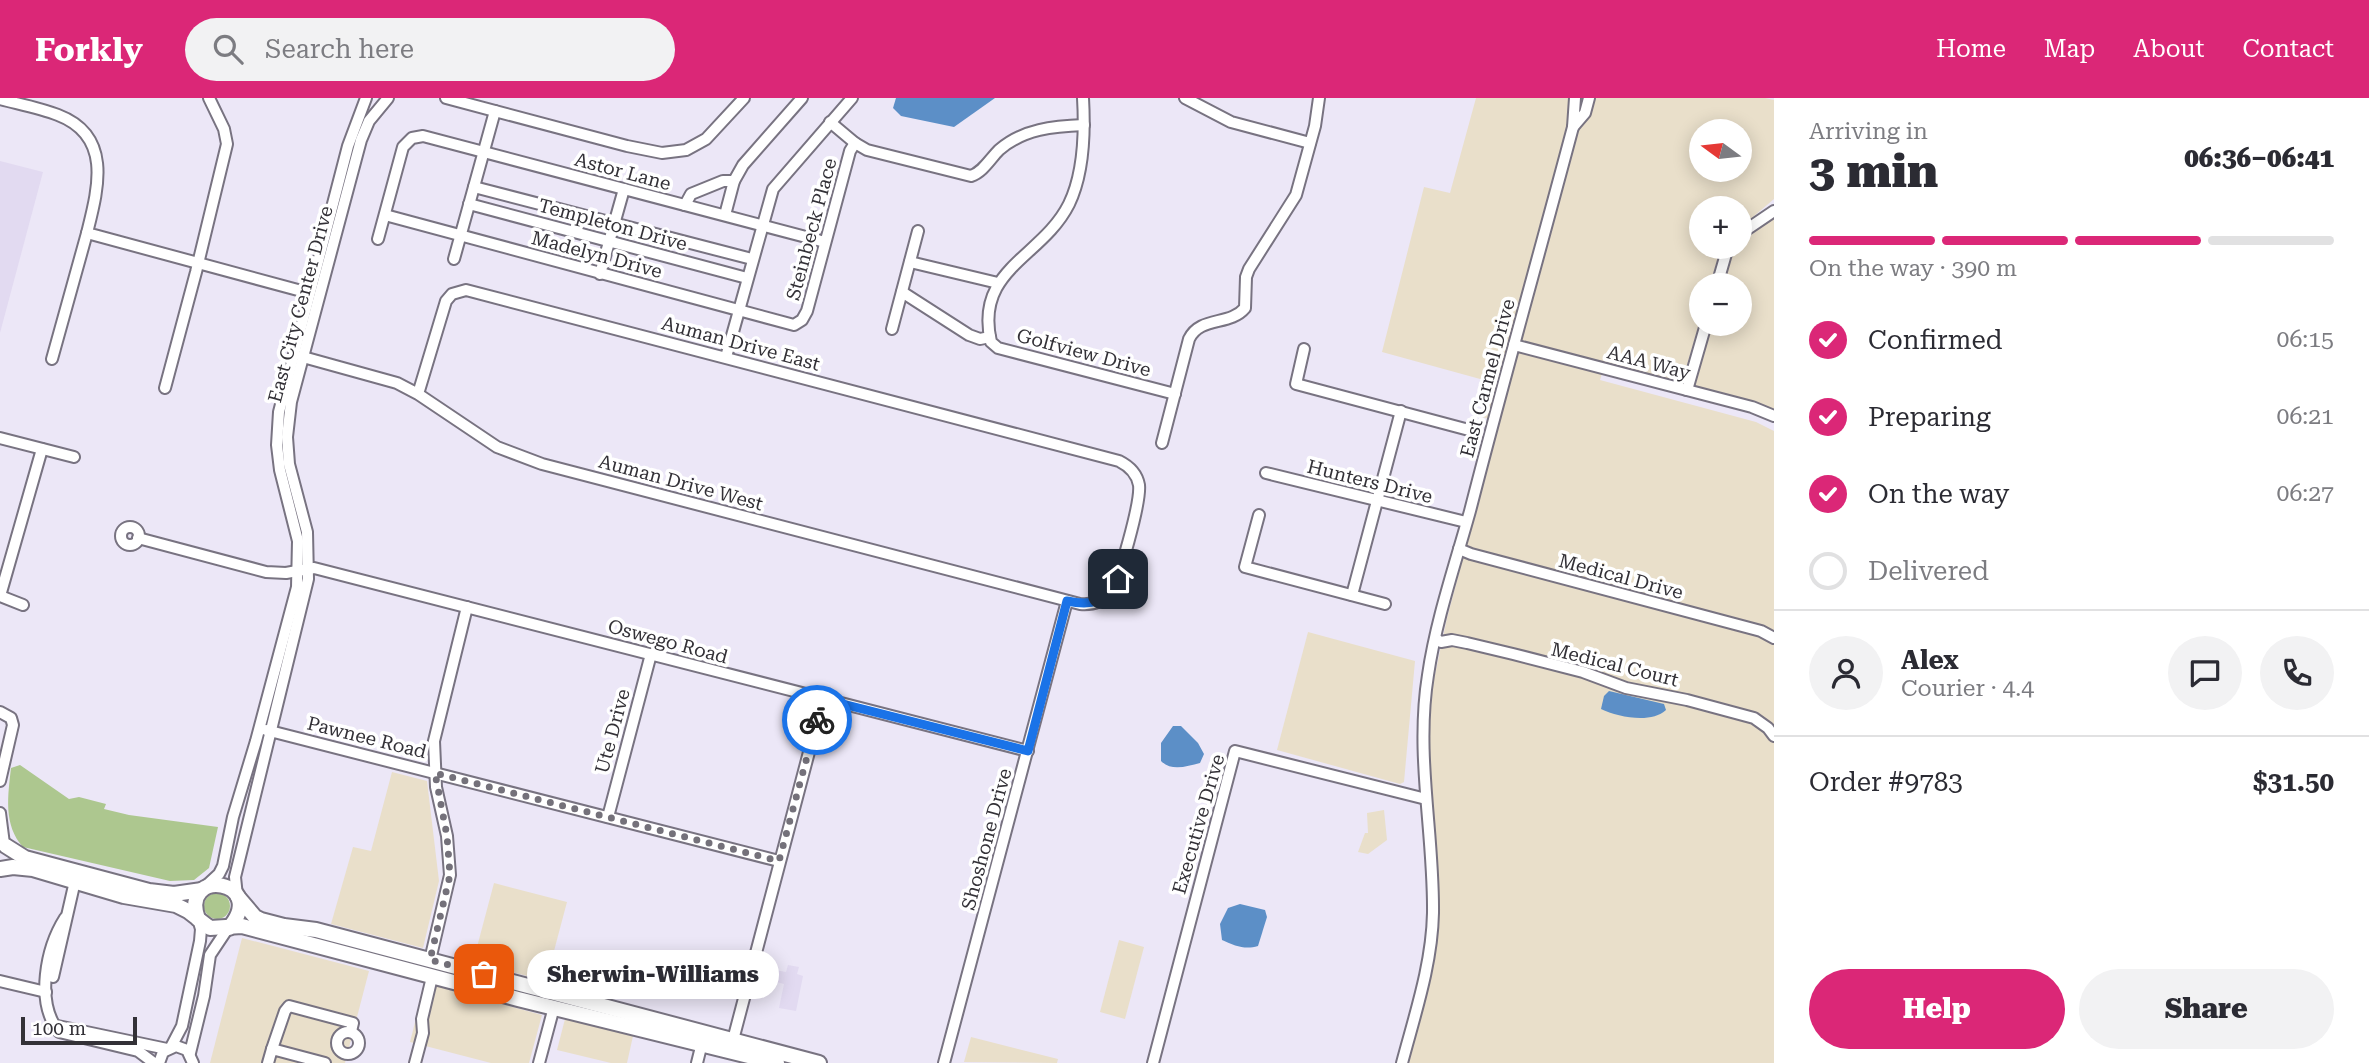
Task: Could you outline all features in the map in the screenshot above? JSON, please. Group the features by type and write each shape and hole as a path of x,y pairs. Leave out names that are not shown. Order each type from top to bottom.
{"main road":[{"path":"3,844 22,857 149,891 174,894 223,885 230,888 255,917 266,922 316,930 819,1063"},
{"path":"0,868 8,859 3,844"},
{"path":"0,868 27,868 124,896 176,905 210,928 242,926 432,977 777,1063"},
{"path":"198,919 195,902 204,888"},
{"path":"228,928 239,912 237,897"}],"street":[{"path":"165,388 227,144 224,129 209,98"},
{"name":"East City Center Drive","path":"304,568 280,470 277,433 281,402 348,146 366,98"},
{"path":"376,98 388,98"},
{"name":"East City Center Drive","path":"204,888 219,874 223,866 233,817 265,729 303,605 307,532 291,476 288,449 289,415 361,140 369,121 388,98"},
{"path":"446,98 643,150 670,152 686,150 706,139 744,98"},
{"path":"725,215 734,181 747,160 802,98"},
{"path":"726,357 773,189 852,98"},
{"name":"Golfview Drive","path":"1083,98 1084,125 1076,185 1069,203 1049,230 998,283 987,315 990,337 993,345 998,348 1175,394"},
{"path":"1185,98 1231,122 1310,144"},
{"path":"1163,443 1189,339 1193,331 1205,324 1233,316 1245,308 1249,269 1296,195 1319,98"},
{"name":"East Carmel Drive","path":"1402,1063 1426,974 1432,936 1433,884 1423,723 1427,676 1573,127 1575,98"},
{"name":"East Carmel Drive","path":"1573,127 1585,113 1588,98"},
{"path":"0,99 73,122 93,147 99,164 97,194 52,359"},
{"path":"454,259 495,111"},
{"path":"830,122 867,150 971,176 981,170 1004,146 1024,135 1050,127 1084,125"},
{"name":"Astor Lane","path":"385,215 403,147 412,138 423,136 825,242"},
{"name":"Steinbeck Place","path":"800,323 807,310 850,151 855,143"},
{"path":"685,205 691,194 723,181 734,181"},
{"name":"Templeton Drive","path":"474,187 752,259"},
{"path":"600,274 624,189"},
{"name":"Templeton Drive","path":"469,204 747,278"},
{"path":"1752,225 1774,211"},
{"path":"378,239 385,215"},
{"name":"Madelyn Drive","path":"385,215 790,325 800,323"},
{"path":"892,329 918,231"},
{"path":"87,233 309,293"},
{"path":"909,262 998,283"},
{"name":"Auman Drive East","path":"418,394 446,301 452,295 466,290 1124,464 1135,475 1139,488 1118,579 1107,596 1101,600 1087,604 1067,601"},
{"name":"Golfview Drive","path":"902,292 969,335 980,339 990,337"},
{"path":"1687,390 1703,336"},
{"name":"AAA Way","path":"1514,345 1752,407 1774,416"},
{"path":"1304,349 1296,384 1469,430"},
{"name":"Auman Drive West","path":"303,357 387,379 418,394 480,438 530,460 1067,601"},
{"path":"1352,595 1401,411"},
{"path":"0,438 74,457"},
{"path":"23,605 0,596 42,449"},
{"name":"Hunters Drive","path":"1266,472 1466,523"},
{"path":"1259,514 1245,566 1385,604"},
{"name":"Oswego Road","path":"138,538 266,572 286,573 304,568 467,607 1028,751"},
{"name":"Medical Drive","path":"1459,548 1471,554 1761,631 1774,638"},
{"name":"Shoshone Drive","path":"944,1063 1067,601"},
{"path":"430,960 450,875 447,836 435,773 436,725 467,607"},
{"name":"Medical Court","path":"1438,640 1474,645 1583,672 1626,688 1687,700 1755,718 1774,736"},
{"name":"Ute Drive","path":"608,817 651,654"},
{"path":"733,1040 823,699"},
{"path":"0,712 11,718 12,730 0,781"},
{"name":"East City Center Drive","path":"237,897 235,877 265,729"},
{"name":"Pawnee Road","path":"265,729 779,861"},
{"name":"Executive Drive","path":"1152,1060 1235,751 1426,799"},
{"path":"0,813 3,844"},
{"path":"75,881 65,918 65,932 47,988 53,1025 60,1032 138,1051 156,1063 169,1048 181,1026 201,941 198,919"},
{"path":"194,1059 210,955 228,928"},
{"path":"415,1063 432,977"},
{"path":"0,981 47,988"},
{"path":"268,1063 289,1006 353,1023 351,1031"},
{"path":"539,1063 554,1007"},
{"path":"53,1025 169,1048 180,1046 194,1059"},
{"path":"351,1031 358,1037 360,1045 345,1058 337,1040 342,1033 351,1031"},
{"path":"697,1063 702,1043"},
{"path":"272,1049 325,1063"}],"shaded area":[{"path":"1476,98 1774,100 1774,199 1752,218 1752,196 1689,196 1689,259 1718,259 1713,273 1689,273 1689,336 1696,336 1682,383 1605,364 1600,380 1756,422 1774,431 1774,1063 1409,1063 1435,952 1439,916 1428,722 1434,679 1447,618 1499,422 1482,417 1491,382 1382,352 1424,187 1450,193"},
{"path":"0,161 43,172 0,333"},
{"path":"1774,216 1774,412 1695,386 1709,336 1752,336 1752,273 1726,273 1730,259 1752,259 1752,234"},
{"path":"1308,632 1415,661 1404,782 1400,784 1277,750"},
{"path":"392,772 427,781 439,881 423,948 331,924 353,847 371,851"},
{"path":"1384,810 1387,840 1368,854 1358,852 1365,833 1368,833 1367,813"},
{"path":"494,883 567,902 546,981 473,962"},
{"path":"242,938 369,971 345,1063 210,1063"},
{"path":"1119,940 1144,947 1125,1019 1100,1012"},
{"path":"788,965 799,967 797,974 803,976 796,1011 779,1008 784,984 773,981 775,970 786,972"},
{"path":"425,983 542,1015 529,1063 491,1063 410,1042"},
{"path":"565,1019 633,1036 627,1063 611,1063 557,1050"},
{"path":"971,1037 1058,1059 1057,1063 964,1062"}],"green space":[{"path":"20,765 69,799 79,797 106,804 104,809 129,815 218,827 209,868 194,880 170,881 23,847 12,829 8,809 11,768"},
{"path":"217,893 226,897 230,906 226,915 217,919 208,915 204,906 208,897"}],"water":[{"path":"896,98 995,98 954,127 901,116 893,108"},
{"path":"1609,691 1664,704 1666,710 1643,718 1608,712 1601,709 1604,696"},
{"path":"1173,726 1181,726 1198,743 1204,754 1200,763 1175,767 1161,761 1161,743"},
{"path":"1240,904 1265,910 1267,917 1258,946 1240,947 1222,940 1220,924 1228,908"}],"way so far":[{"path":"484,974 430,960 450,875 447,836 435,773 779,861 817,720"}],"place":[{"name":"Sherwin-Williams","path":"484,974"}],"route":[{"path":"817,720 823,699 1028,751 1067,601 1095,603 1107,596 1118,579"}]}
